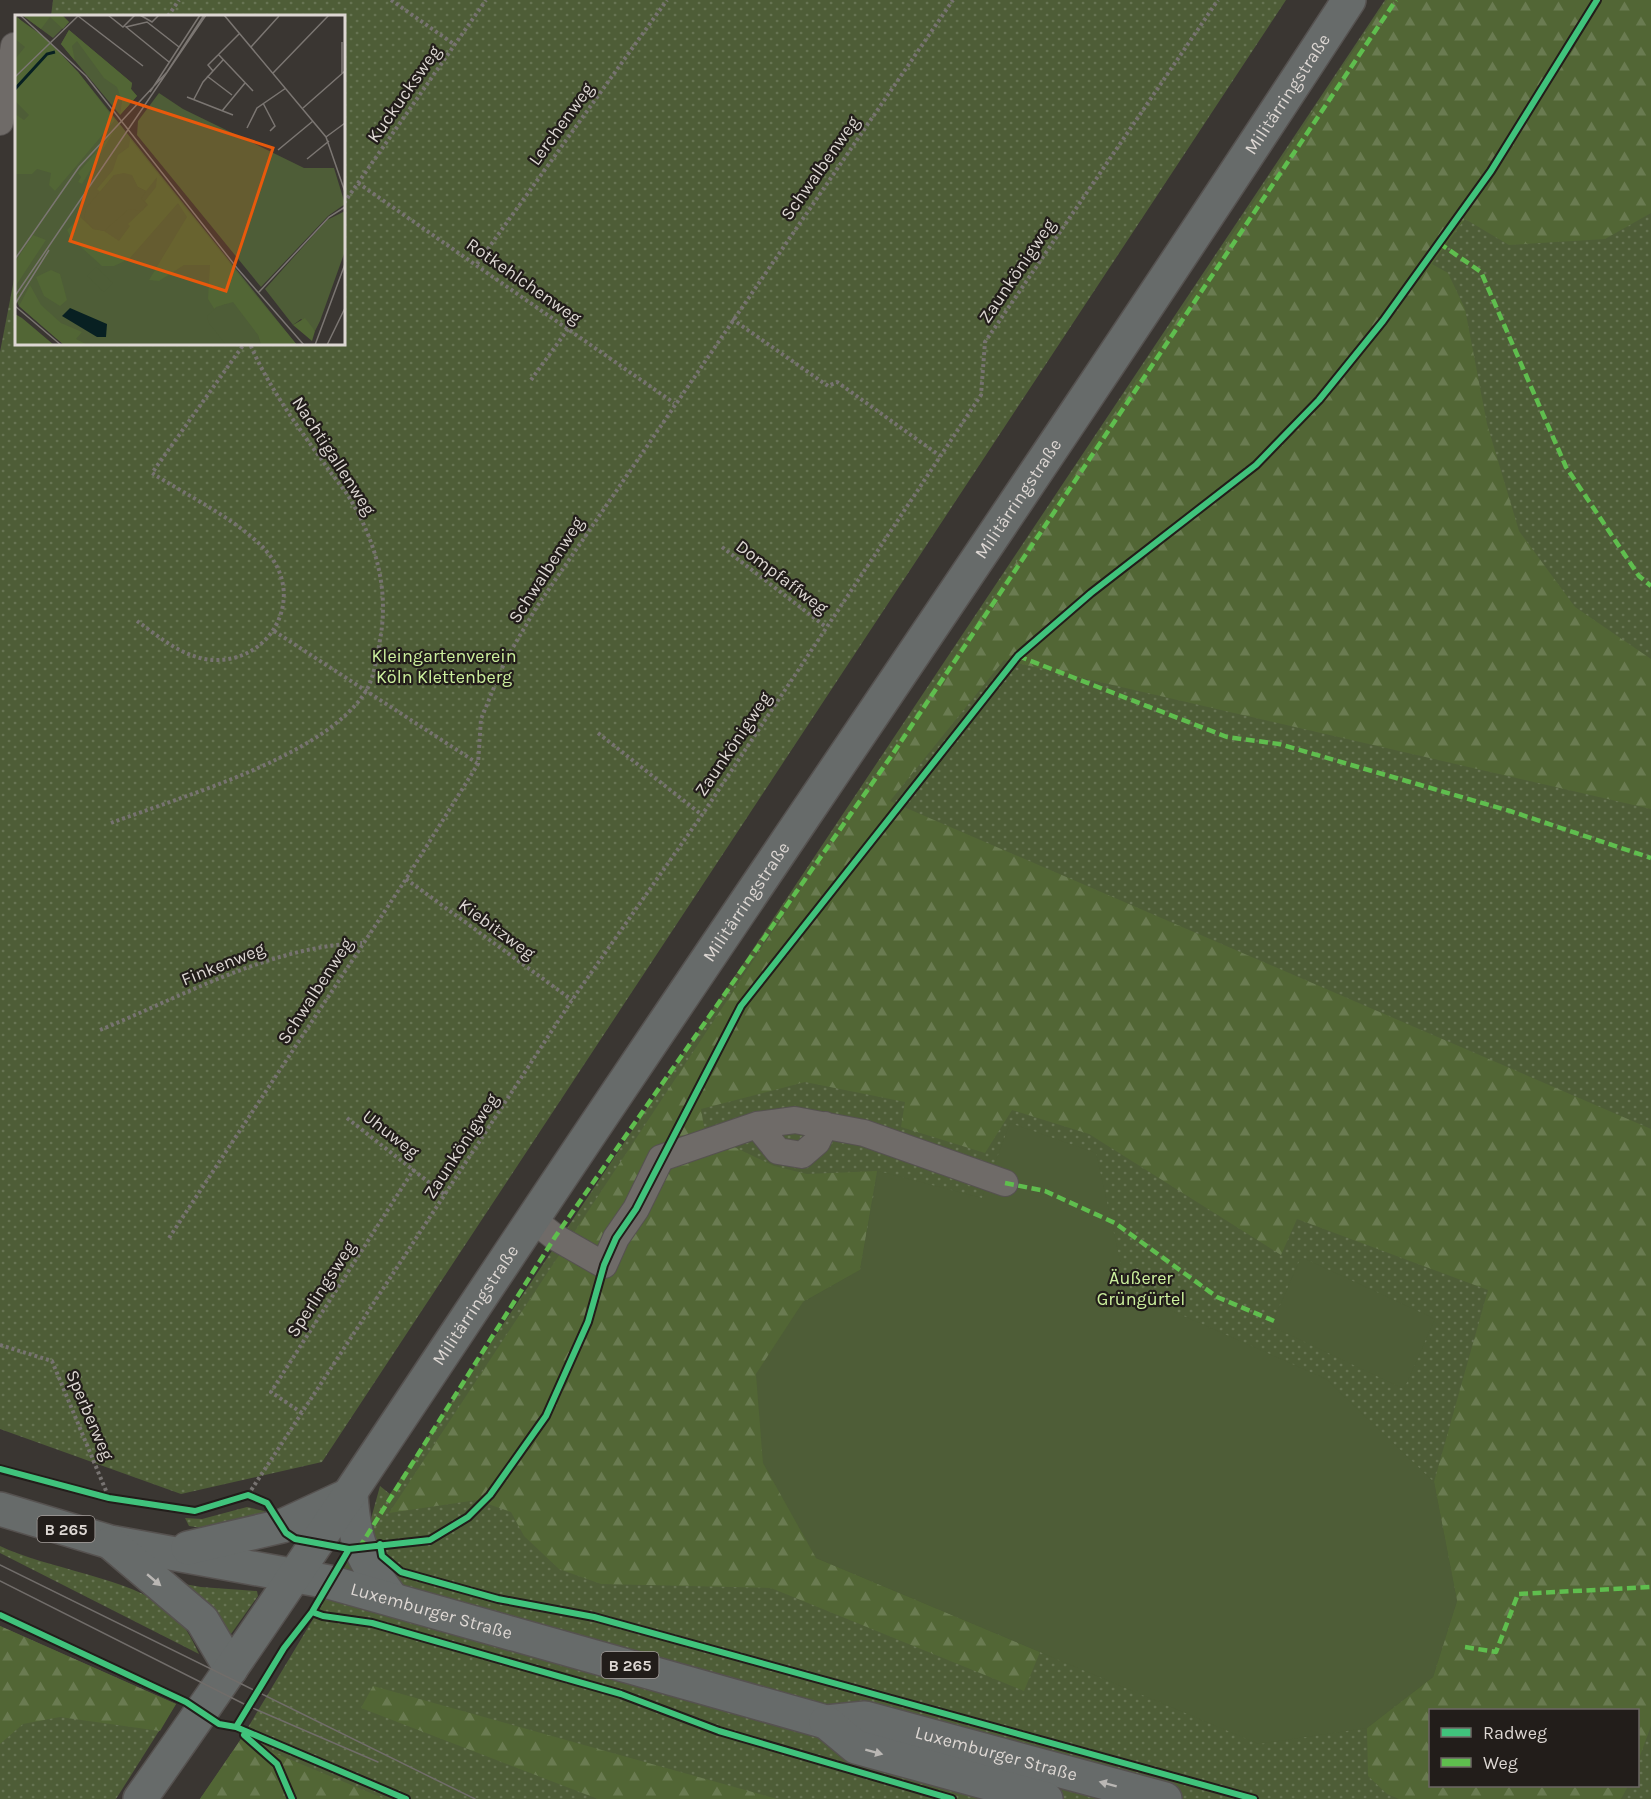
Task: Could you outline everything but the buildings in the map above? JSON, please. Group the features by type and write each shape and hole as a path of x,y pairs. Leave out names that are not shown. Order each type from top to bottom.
{"main road":[{"name":"Militärringstraße","path":"140,1799 298,1575 532,1219 1012,508 1349,0"},
{"path":"168,1553 236,1539 282,1526 351,1494 353,1522 359,1548 367,1566 392,1599"},
{"name":"Luxemburger Straße","path":"0,1509 110,1542 298,1575 392,1599 826,1722 865,1718 1165,1799"},
{"path":"110,1542 202,1620 231,1668"},
{"name":"Luxemburger Straße","path":"826,1722 856,1747 1046,1799"}],"lane":[{"path":"0,122 14,46"},
{"path":"532,1219 555,1236 604,1265 616,1238 636,1209 661,1158 757,1125 795,1120 864,1132 1005,1183"},
{"path":"757,1125 778,1151 802,1155 817,1142 825,1125"}],"path":[{"path":"169,15 179,0"},
{"path":"391,0 454,45"},
{"path":"732,319 828,386 837,382 940,456"},
{"path":"531,380 568,329"},
{"path":"137,621 164,640 191,654 215,660 239,655 254,648 274,631 284,593 281,575 272,559 244,531 152,474 243,345"},
{"path":"274,631 478,764"},
{"path":"598,733 702,815"}],"green space":[{"name":"Kleingartenverein Köln Klettenberg","path":"53,0 1286,0 322,1462 181,1494 0,1429 0,352 15,274 15,345 345,345 345,15 51,15"},
{"name":"Äußerer Grüngürtel","path":"1385,0 1651,0 1651,1799 200,1799 241,1739 369,1526 380,1486 390,1494"},
{"path":"1387,0 1651,0 1651,213 1605,239 1509,245 1465,219 1432,264 1448,273 1465,309 1487,424 1519,531 1575,607 1651,659 1651,809 1004,660 890,801 1651,1129 1651,1726 1639,1758 1639,1709 1429,1709 1429,1787 1627,1787 1621,1799 1399,1799 1387,1794 1368,1776 1367,1728 1433,1677 1457,1601 1434,1482 1488,1290 1297,1219 1281,1255 1089,1134 1012,1110 985,1153 901,1127 905,1102 805,1082 701,1109 705,1133 774,1166 807,1174 877,1171 860,1270 803,1302 816,1558 1040,1652 1024,1691 771,1588 601,1584 559,1569 524,1536 511,1512 477,1500 389,1513"},
{"path":"1010,1123 1096,1153 1127,1291 1326,1379 1434,1482 1457,1601 1433,1677 1367,1728 1259,1744 816,1558 763,1463 756,1374 803,1302 860,1270 878,1171 982,1198"},
{"path":"1301,1257 1435,1319 1404,1389 1271,1326"},
{"path":"247,1507 264,1511 272,1521 209,1529 189,1526 185,1518 202,1519"},
{"path":"0,1546 132,1589 152,1598 178,1619 190,1635 199,1654 0,1553"},
{"path":"162,1580 201,1587 257,1591 258,1596 231,1634 205,1608"},
{"path":"0,1626 176,1704 116,1799 0,1799"},
{"path":"0,1626 176,1704 160,1731 60,1717 23,1724 0,1744"},
{"path":"373,1686 777,1799 598,1799 361,1708"},
{"path":"241,1739 385,1799 200,1799"}],"tram line":[{"path":"0,1565 475,1799"},
{"path":"0,1581 248,1706 378,1762"}],"marked path":[{"path":"359,1548 555,1237 892,755 1396,0"},
{"path":"1439,243 1481,272 1566,467 1639,576 1651,586"},
{"path":"1018,656 1227,737 1279,744 1510,811 1651,858"},
{"path":"1005,1183 1045,1191 1115,1223 1217,1297 1274,1321"},
{"path":"1465,1647 1496,1652 1518,1594 1651,1587"}],"cycle path":[{"path":"236,1727 284,1648 312,1612 349,1549 430,1540 468,1517 490,1495 546,1416 588,1322 604,1265 616,1238 636,1209 741,1006 1018,656 1091,593 1256,465 1319,400 1383,321 1491,171 1597,0"},
{"path":"0,1469 109,1498 195,1511 248,1495 267,1503 286,1533 295,1539 349,1549"},
{"path":"380,1544 382,1556 401,1572 498,1599 594,1617 1254,1799"},
{"path":"312,1612 323,1616 372,1623 621,1694 719,1731 952,1799"},
{"path":"0,1615 186,1702 219,1724 236,1727 406,1799"},
{"path":"244,1735 277,1764 292,1799"}]}
